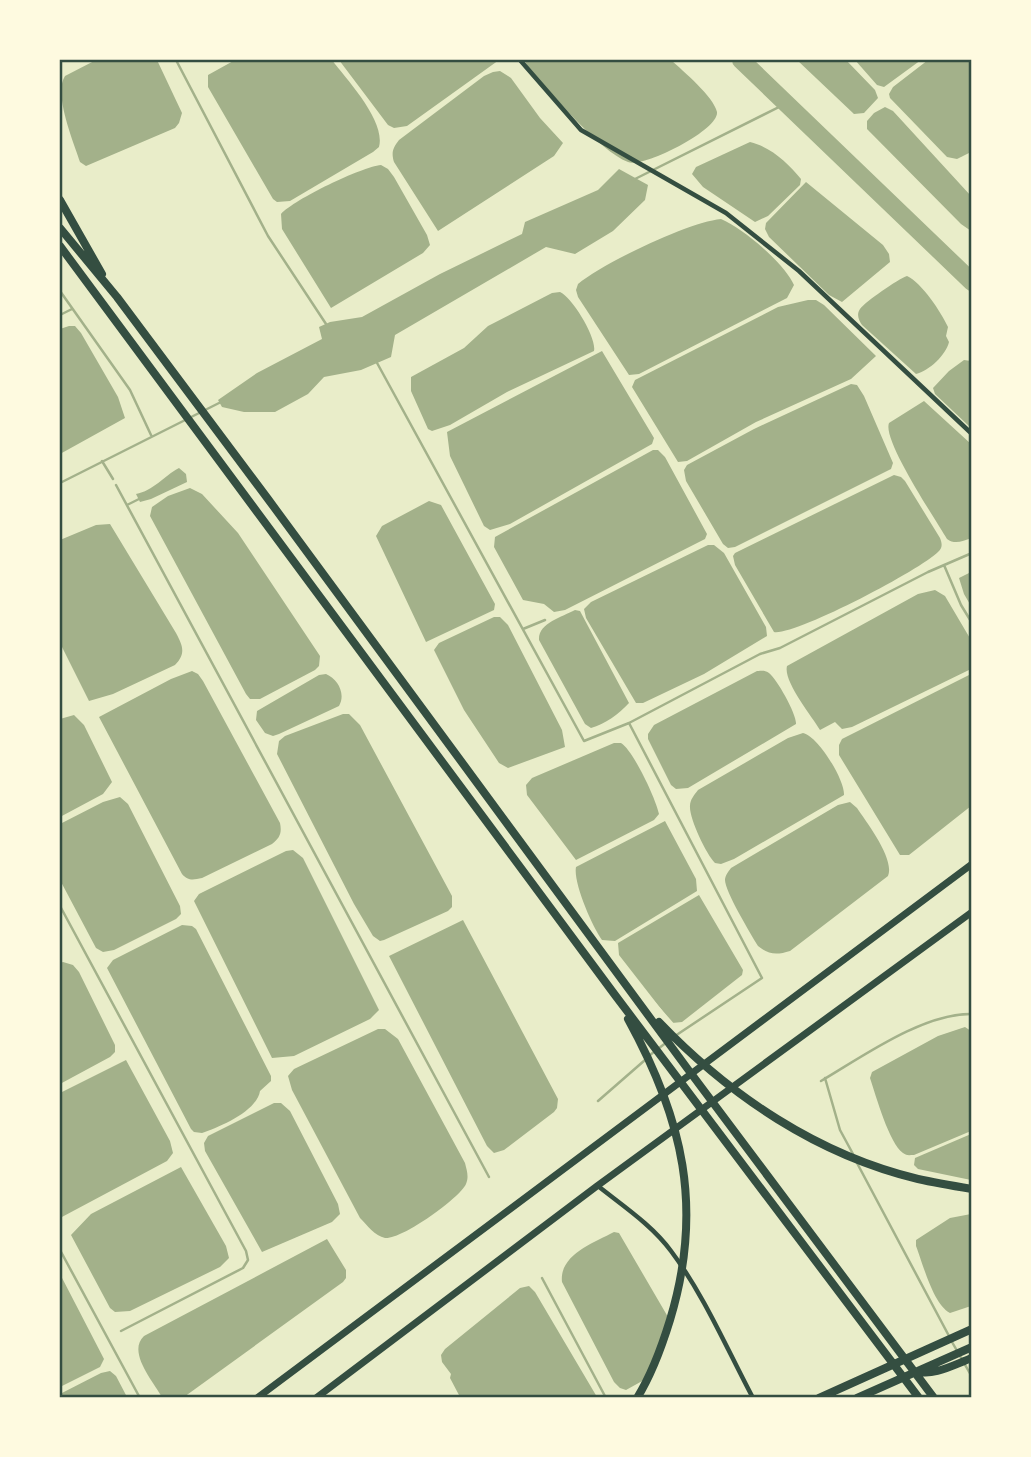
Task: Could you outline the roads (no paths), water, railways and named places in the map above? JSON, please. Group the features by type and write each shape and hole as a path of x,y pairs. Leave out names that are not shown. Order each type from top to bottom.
{"highway":[{"path":"60,200 117,297"},
{"path":"60,228 117,297 934,1398"},
{"path":"60,246 615,995 919,1398"},
{"path":"257,1398 971,864"},
{"path":"316,1398 597,1186 971,912"},
{"path":"615,995 641,1042 670,1108 686,1185 685,1262 677,1297 663,1343 637,1398"},
{"path":"637,999 705,1065 754,1105 805,1136 860,1161 918,1179 971,1189"},
{"path":"819,1398 971,1329"},
{"path":"857,1398 971,1347"},
{"path":"916,1371 933,1372 971,1358"}],"street":[{"path":"520,60 581,130 726,213 799,271 971,434"},
{"path":"597,1186 632,1213 670,1250 699,1296 753,1398"}],"waterway":[{"path":"176,60 268,236 328,327"},
{"path":"741,60 972,282"},
{"path":"633,180 787,103"},
{"path":"60,291 130,390 151,435"},
{"path":"60,315 72,309"},
{"path":"376,361 584,741 629,723 760,654 780,648 928,572 972,553"},
{"path":"60,483 223,401"},
{"path":"102,461 113,479"},
{"path":"116,485 489,1177"},
{"path":"127,505 139,499"},
{"path":"944,565 972,623"},
{"path":"523,629 545,620"},
{"path":"629,723 762,978 675,1036"},
{"path":"60,906 246,1251 248,1260 243,1268 121,1331"},
{"path":"821,1081 914,1028 953,1016 972,1014"},
{"path":"650,1055 667,1042"},
{"path":"598,1101 645,1060"},
{"path":"825,1078 840,1130 853,1154"},
{"path":"857,1163 949,1336"},
{"path":"60,1250 140,1398"},
{"path":"542,1278 606,1398"},
{"path":"952,1342 972,1377"}]}
